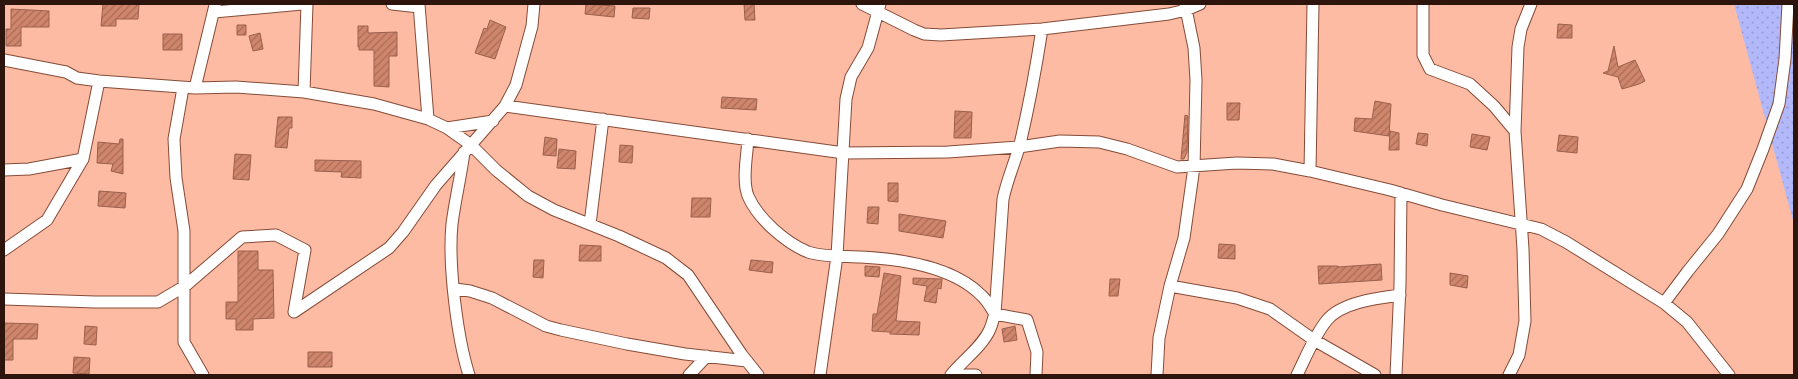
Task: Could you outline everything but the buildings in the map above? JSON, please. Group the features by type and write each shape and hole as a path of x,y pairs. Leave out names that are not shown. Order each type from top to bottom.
{"street":[{"path":"203,375 184,342 184,231 176,178 174,139 214,8 302,4"},
{"path":"304,92 307,4"},
{"path":"392,4 419,5 428,119"},
{"path":"4,299 158,302 185,286 242,237 276,234 305,250 294,312 389,248 403,232 421,203 436,184 505,106 516,85 532,26 534,4"},
{"path":"862,4 879,8 924,34 959,35 1042,30 1169,14 1200,4"},
{"path":"1310,171 1313,4"},
{"path":"1423,4 1423,55 1430,69 1470,84 1494,106 1515,131"},
{"path":"1510,375 1519,355 1525,321 1515,131 1518,47 1521,29 1531,4"},
{"path":"1664,303 1718,234 1747,189 1779,104 1785,59 1788,4"},
{"path":"1157,375 1159,338 1170,286 1184,238 1194,167 1196,80 1194,48 1186,7"},
{"path":"820,375 838,256 846,99 851,77 868,48 879,8"},
{"path":"951,375 990,330 995,314 1003,199 1019,147 1042,30"},
{"path":"4,60 66,72 77,78 99,81 189,88 236,87 304,92 374,104 428,119 447,128 467,148 528,196 554,210 666,258 688,275 746,361 758,375"},
{"path":"4,250 47,220 83,159 99,81"},
{"path":"505,106 844,153 948,152 1019,147 1060,141 1099,142 1177,167 1237,163 1273,164 1310,171 1541,229 1566,242 1664,303 1687,322 1729,375"},
{"path":"590,224 603,119"},
{"path":"447,128 493,121"},
{"path":"748,140 746,177 748,196 763,218 784,239 809,252 878,258 919,264 955,276 981,295 995,314 1027,320 1036,352 1036,375"},
{"path":"467,148 452,223 452,240 458,323 469,375"},
{"path":"4,170 29,169 83,159"},
{"path":"1396,375 1400,295 1401,193"},
{"path":"1170,286 1237,298 1261,305 1270,309 1314,340 1374,375"},
{"path":"455,289 470,291 492,298 546,326 627,344 746,361"},
{"path":"1297,375 1314,340 1328,318 1346,307 1372,299 1400,295"},
{"path":"689,375 707,356"},
{"path":"965,375 976,375"}],"shaded area":[{"path":"1734,4 1794,4 1794,224"}]}
